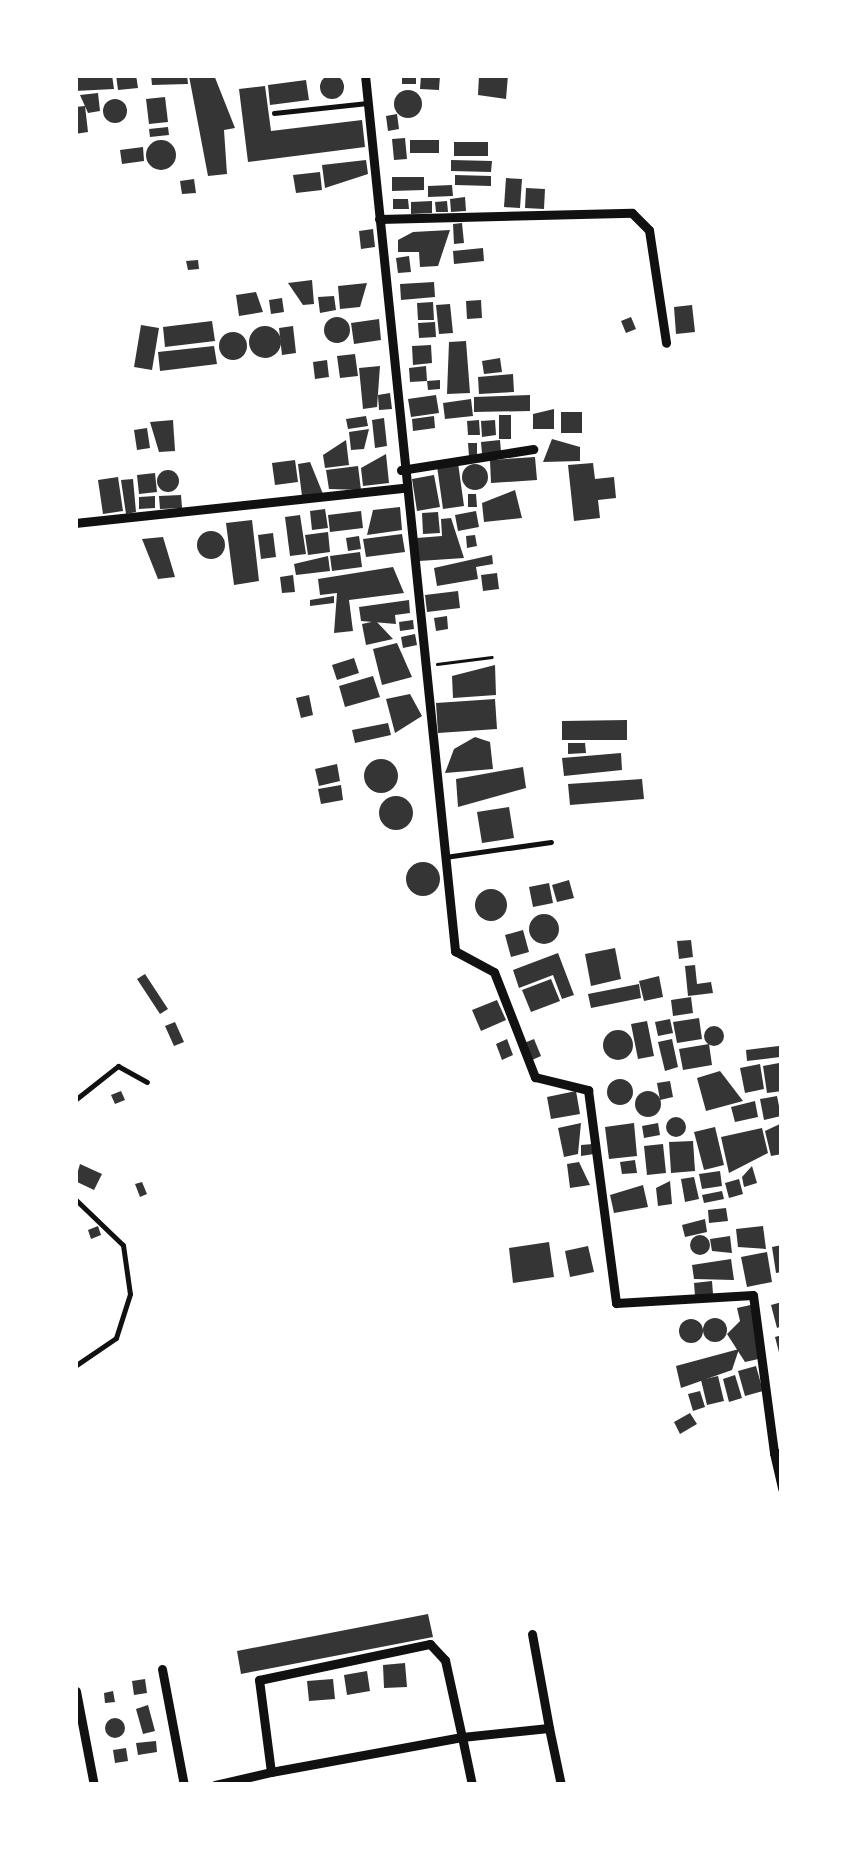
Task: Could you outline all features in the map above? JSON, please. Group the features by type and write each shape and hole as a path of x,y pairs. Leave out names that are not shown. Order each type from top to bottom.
{"street":[{"path":"366,75 400,470 455,951 494,972 535,1076 574,1080 591,1098 610,1294 626,1306 753,1296 782,1489"},
{"path":"378,219 632,213 649,230 666,343"},
{"path":"400,470 533,449"},
{"path":"75,523 194,514 402,488"},
{"path":"532,1634 561,1785"},
{"path":"271,1772 258,1680 430,1644 442,1650 472,1785"},
{"path":"162,1669 184,1785"},
{"path":"76,1691 94,1785"},
{"path":"215,1785 462,1737 549,1728"}],"lane":[{"path":"274,113 367,103"},
{"path":"443,858 551,842"},
{"path":"75,1100 118,1066 148,1082"},
{"path":"75,1199 123,1245 130,1294 116,1338 75,1366"}],"path":[{"path":"421,666 492,657"}],"building":[{"path":"75,75 112,75 114,89 75,91"},
{"path":"116,75 136,75 138,88 118,90"},
{"path":"151,75 187,75 188,84 152,85"},
{"path":"214,75 235,128 224,130 227,174 208,176 189,76"},
{"path":"332,75 344,87 332,99 320,87"},
{"path":"402,75 416,75 416,84 402,84"},
{"path":"421,75 440,75 439,90 420,89"},
{"path":"479,75 508,75 506,99 478,95"},
{"path":"306,80 309,100 270,105 268,85"},
{"path":"265,86 271,131 362,120 365,147 248,162 239,89"},
{"path":"408,90 418,94 422,104 418,114 408,118 398,114 394,104 398,94"},
{"path":"98,93 100,111 88,113 80,95"},
{"path":"165,97 168,122 149,124 146,99"},
{"path":"115,99 124,102 124,120 115,123 106,120 103,111 106,102"},
{"path":"85,106 88,132 75,134 75,107"},
{"path":"397,114 399,129 388,131 386,116"},
{"path":"168,127 169,135 150,137 149,129"},
{"path":"405,138 407,159 394,160 392,139"},
{"path":"161,140 171,145 176,155 171,165 161,170 151,165 146,155 151,145"},
{"path":"410,140 439,140 439,153 410,153"},
{"path":"454,142 488,142 488,156 454,156"},
{"path":"143,147 144,161 122,164 120,150"},
{"path":"366,160 368,174 325,188 322,165"},
{"path":"451,160 492,161 491,172 451,171"},
{"path":"320,172 322,190 296,193 293,175"},
{"path":"455,175 491,176 491,186 455,185"},
{"path":"392,177 424,177 424,190 392,191"},
{"path":"506,178 522,179 520,208 504,207"},
{"path":"194,179 196,193 182,194 180,181"},
{"path":"452,185 453,196 428,197 428,186"},
{"path":"526,188 545,189 544,209 525,208"},
{"path":"465,197 466,211 451,212 450,199"},
{"path":"393,199 408,199 409,209 393,209"},
{"path":"432,201 432,213 411,214 411,202"},
{"path":"447,201 448,212 436,212 435,202"},
{"path":"462,223 464,243 454,244 453,224"},
{"path":"373,229 375,247 361,249 359,231"},
{"path":"450,230 438,266 420,267 419,252 398,252 398,240 413,232"},
{"path":"483,248 484,261 454,264 453,251"},
{"path":"409,256 411,272 398,273 396,258"},
{"path":"198,260 199,269 188,270 186,261"},
{"path":"312,280 314,304 303,305 288,283"},
{"path":"434,282 435,297 401,300 400,284"},
{"path":"367,283 360,307 340,309 338,286"},
{"path":"256,292 263,312 239,316 236,295"},
{"path":"334,296 336,310 320,313 318,297"},
{"path":"282,298 284,312 271,314 269,300"},
{"path":"481,300 482,318 467,319 466,301"},
{"path":"433,302 434,320 418,320 417,303"},
{"path":"450,304 453,333 439,334 436,305"},
{"path":"692,305 695,332 676,334 674,307"},
{"path":"337,317 346,321 350,330 346,339 337,343 328,339 324,330 328,321"},
{"path":"631,317 636,329 626,333 621,321"},
{"path":"379,319 381,340 354,344 351,323"},
{"path":"212,321 215,341 165,347 163,327"},
{"path":"435,322 436,337 419,338 418,323"},
{"path":"141,325 159,328 152,370 134,367"},
{"path":"265,326 276,331 281,342 276,353 265,358 254,353 249,342 254,331"},
{"path":"293,326 296,353 282,355 279,328"},
{"path":"233,332 243,336 247,346 243,356 233,360 223,356 219,346 223,336"},
{"path":"466,341 470,393 447,394 449,342"},
{"path":"431,345 432,363 413,365 412,346"},
{"path":"214,346 217,364 160,371 158,352"},
{"path":"355,354 358,376 340,378 337,356"},
{"path":"500,358 502,372 484,374 482,361"},
{"path":"327,360 329,377 315,379 313,362"},
{"path":"380,366 377,407 363,409 359,368"},
{"path":"426,366 427,381 410,382 409,368"},
{"path":"513,374 514,392 479,394 478,377"},
{"path":"440,380 440,389 428,390 427,381"},
{"path":"390,393 392,409 379,410 378,395"},
{"path":"436,395 439,413 411,417 408,399"},
{"path":"530,395 530,411 474,412 474,397"},
{"path":"471,399 473,416 445,419 443,403"},
{"path":"554,409 554,429 533,429 533,414"},
{"path":"561,412 582,412 582,433 561,433"},
{"path":"499,415 511,415 511,439 499,439"},
{"path":"366,416 368,426 348,429 346,419"},
{"path":"434,416 435,428 413,431 412,419"},
{"path":"384,418 387,446 375,448 372,420"},
{"path":"173,420 175,451 159,452 150,422"},
{"path":"479,420 480,435 468,435 467,421"},
{"path":"495,420 496,435 482,437 481,421"},
{"path":"147,428 150,448 137,450 134,430"},
{"path":"369,429 364,449 351,450 349,432"},
{"path":"552,439 580,447 580,461 543,462"},
{"path":"346,440 349,465 325,468 323,455"},
{"path":"500,440 501,452 482,454 481,442"},
{"path":"468,443 477,443 477,456 469,456"},
{"path":"386,454 389,483 363,486 361,468"},
{"path":"535,457 537,480 491,483 490,460"},
{"path":"295,460 298,482 275,485 272,463"},
{"path":"310,462 323,494 302,496 298,464"},
{"path":"458,463 464,506 443,509 437,466"},
{"path":"593,463 595,479 614,477 616,498 598,500 600,518 574,521 568,465"},
{"path":"475,464 484,468 488,477 484,486 475,490 466,486 462,477 466,468"},
{"path":"358,466 361,490 329,489 326,470"},
{"path":"168,470 176,473 176,489 168,492 160,489 157,481 160,473"},
{"path":"155,473 157,492 139,494 137,475"},
{"path":"434,475 440,507 417,511 412,479"},
{"path":"118,477 123,511 103,514 98,480"},
{"path":"133,479 136,512 126,514 121,480"},
{"path":"515,490 522,518 484,522 482,503"},
{"path":"468,494 476,494 477,507 468,507"},
{"path":"181,495 182,508 160,509 159,496"},
{"path":"155,496 155,508 139,509 139,497"},
{"path":"400,507 402,530 367,535 373,510"},
{"path":"325,509 328,528 312,530 310,511"},
{"path":"361,511 363,528 330,532 328,515"},
{"path":"476,511 479,527 458,531 455,515"},
{"path":"438,512 440,533 423,534 422,513"},
{"path":"300,515 306,554 290,556 285,517"},
{"path":"451,518 464,558 419,561 417,538 442,536 441,519"},
{"path":"252,520 259,581 234,585 226,523"},
{"path":"211,531 221,535 225,545 221,555 211,559 201,555 197,545 201,535"},
{"path":"328,532 330,552 308,555 305,535"},
{"path":"273,533 276,557 261,559 258,535"},
{"path":"402,534 405,552 366,557 363,539"},
{"path":"475,535 477,546 467,548 466,536"},
{"path":"359,536 361,549 348,551 346,538"},
{"path":"163,537 175,577 158,579 142,539"},
{"path":"360,552 362,567 332,571 330,556"},
{"path":"492,555 493,564 476,567 478,579 437,586 434,568"},
{"path":"328,556 330,571 296,575 294,564"},
{"path":"393,567 404,593 349,600 353,631 334,633 337,593 320,595 318,579"},
{"path":"497,573 499,589 483,591 481,575"},
{"path":"293,575 295,592 282,593 280,577"},
{"path":"458,591 460,608 427,612 425,595"},
{"path":"334,596 334,603 310,606 310,600"},
{"path":"409,600 410,613 395,615 396,624 361,621 359,607"},
{"path":"447,616 448,629 436,631 434,618"},
{"path":"413,620 414,629 400,631 399,622"},
{"path":"376,621 393,639 366,645 362,624"},
{"path":"415,634 417,645 403,648 401,637"},
{"path":"397,643 412,677 382,685 373,649"},
{"path":"354,658 359,673 337,680 332,665"},
{"path":"495,665 496,695 453,698 452,676"},
{"path":"373,676 380,697 345,707 339,686"},
{"path":"410,694 422,716 395,733 386,699"},
{"path":"309,695 313,715 301,718 296,698"},
{"path":"495,699 497,729 438,733 436,703"},
{"path":"627,720 627,740 562,740 562,721"},
{"path":"388,723 391,735 355,743 352,730"},
{"path":"475,737 490,742 493,769 445,773 454,749"},
{"path":"568,743 585,743 586,753 568,754"},
{"path":"621,753 622,770 564,776 562,758"},
{"path":"381,759 393,764 398,776 393,788 381,793 369,788 364,776 369,764"},
{"path":"337,764 340,781 319,786 315,769"},
{"path":"523,767 526,788 458,807 456,779"},
{"path":"642,779 644,799 570,805 568,784"},
{"path":"341,785 343,800 321,804 318,789"},
{"path":"396,796 408,801 413,813 408,825 396,830 384,825 379,813 384,801"},
{"path":"509,807 514,838 482,843 477,812"},
{"path":"423,862 435,867 440,879 435,891 423,896 411,891 406,879 411,867"},
{"path":"569,880 574,898 557,902 552,885"},
{"path":"549,883 553,903 533,907 529,887"},
{"path":"491,889 503,893 507,905 503,917 491,921 479,917 475,905 479,893"},
{"path":"544,914 558,923 559,929 550,943 544,944 530,935 529,929 538,915"},
{"path":"523,930 529,952 511,957 505,935"},
{"path":"691,940 693,957 679,959 677,941"},
{"path":"615,948 621,979 591,986 585,954"},
{"path":"558,953 574,995 562,999 553,975 519,988 513,970"},
{"path":"695,965 697,984 711,982 713,993 688,996 685,966"},
{"path":"145,974 168,1009 160,1014 137,979"},
{"path":"659,976 663,997 644,1001 639,981"},
{"path":"551,979 560,1001 531,1012 522,990"},
{"path":"639,984 641,998 591,1008 588,994"},
{"path":"691,997 693,1013 673,1016 671,1000"},
{"path":"497,1000 506,1020 481,1031 472,1010"},
{"path":"699,1018 702,1039 677,1043 673,1022"},
{"path":"670,1019 673,1033 658,1036 655,1022"},
{"path":"647,1021 654,1056 638,1059 631,1024"},
{"path":"175,1022 184,1042 174,1046 165,1026"},
{"path":"714,1026 724,1036 714,1046 704,1036"},
{"path":"618,1030 632,1039 633,1045 624,1059 618,1060 604,1051 603,1045 612,1031"},
{"path":"507,1039 513,1055 502,1060 496,1044"},
{"path":"534,1039 541,1056 532,1060 524,1043"},
{"path":"672,1039 678,1067 665,1071 658,1042"},
{"path":"709,1044 712,1065 683,1070 679,1049"},
{"path":"779,1046 780,1057 747,1061 746,1050"},
{"path":"779,1063 782,1091 767,1093 763,1066"},
{"path":"760,1064 764,1089 745,1093 740,1068"},
{"path":"720,1071 743,1101 706,1111 697,1078"},
{"path":"620,1079 629,1083 633,1092 629,1101 620,1105 611,1101 607,1092 611,1083"},
{"path":"670,1081 673,1097 660,1100 657,1083"},
{"path":"121,1091 125,1100 115,1104 111,1095"},
{"path":"576,1091 580,1114 551,1119 547,1097"},
{"path":"648,1091 657,1095 661,1104 657,1113 648,1117 639,1113 635,1104 639,1095"},
{"path":"777,1096 781,1116 764,1120 760,1099"},
{"path":"755,1101 758,1117 735,1122 731,1107"},
{"path":"676,1117 686,1127 676,1137 666,1127"},
{"path":"581,1123 578,1154 564,1157 558,1128"},
{"path":"634,1123 637,1156 609,1159 605,1127"},
{"path":"658,1123 660,1135 644,1138 642,1126"},
{"path":"782,1123 782,1154 771,1156 765,1131"},
{"path":"715,1127 724,1165 704,1170 694,1132"},
{"path":"762,1128 768,1153 729,1173 721,1137"},
{"path":"693,1141 695,1171 671,1173 669,1142"},
{"path":"593,1144 594,1154 581,1156 581,1145"},
{"path":"663,1144 666,1173 647,1175 644,1146"},
{"path":"635,1160 637,1173 622,1174 620,1162"},
{"path":"579,1162 590,1185 570,1188 567,1164"},
{"path":"80,1164 102,1174 94,1190 75,1181"},
{"path":"752,1166 757,1183 744,1187 742,1177"},
{"path":"720,1171 722,1186 702,1189 699,1174"},
{"path":"694,1177 699,1199 685,1202 681,1179"},
{"path":"739,1179 743,1194 729,1198 725,1183"},
{"path":"670,1181 672,1204 658,1206 656,1188"},
{"path":"142,1182 147,1194 140,1197 135,1184"},
{"path":"643,1185 648,1207 614,1213 610,1195"},
{"path":"722,1191 724,1199 704,1203 702,1195"},
{"path":"726,1208 728,1221 709,1223 708,1210"},
{"path":"705,1219 707,1232 685,1237 682,1225"},
{"path":"98,1226 101,1235 91,1239 88,1230"},
{"path":"763,1226 766,1249 738,1247 736,1229"},
{"path":"700,1235 710,1245 700,1255 690,1245"},
{"path":"730,1236 732,1253 712,1251 710,1239"},
{"path":"549,1242 554,1277 513,1283 509,1248"},
{"path":"782,1245 782,1272 776,1273 772,1247"},
{"path":"588,1246 594,1272 570,1277 565,1251"},
{"path":"767,1252 772,1282 747,1287 741,1257"},
{"path":"731,1259 734,1280 694,1279 692,1265"},
{"path":"712,1281 713,1294 695,1296 694,1283"},
{"path":"782,1302 782,1326 777,1328 771,1305"},
{"path":"755,1304 763,1358 745,1362 727,1334 740,1321 737,1308"},
{"path":"715,1318 724,1321 724,1339 715,1342 706,1339 703,1330 706,1321"},
{"path":"691,1319 703,1331 691,1343 679,1331"},
{"path":"782,1335 782,1360 781,1360 775,1337"},
{"path":"739,1349 732,1370 681,1388 676,1366"},
{"path":"756,1366 763,1391 745,1396 738,1371"},
{"path":"735,1375 742,1398 729,1402 723,1379"},
{"path":"718,1376 724,1401 707,1405 701,1380"},
{"path":"700,1391 705,1407 693,1411 688,1394"},
{"path":"690,1413 697,1424 680,1434 674,1422"},
{"path":"428,1614 433,1637 241,1674 237,1651"},
{"path":"405,1663 407,1687 384,1688 383,1665"},
{"path":"367,1671 370,1691 347,1695 344,1675"},
{"path":"145,1679 147,1693 134,1695 132,1681"},
{"path":"333,1679 335,1699 309,1701 307,1681"},
{"path":"113,1691 115,1702 105,1703 104,1693"},
{"path":"148,1705 155,1731 143,1734 136,1709"},
{"path":"115,1718 125,1728 115,1738 105,1728"},
{"path":"156,1741 157,1752 138,1755 136,1743"},
{"path":"126,1748 128,1761 115,1763 113,1750"}]}
